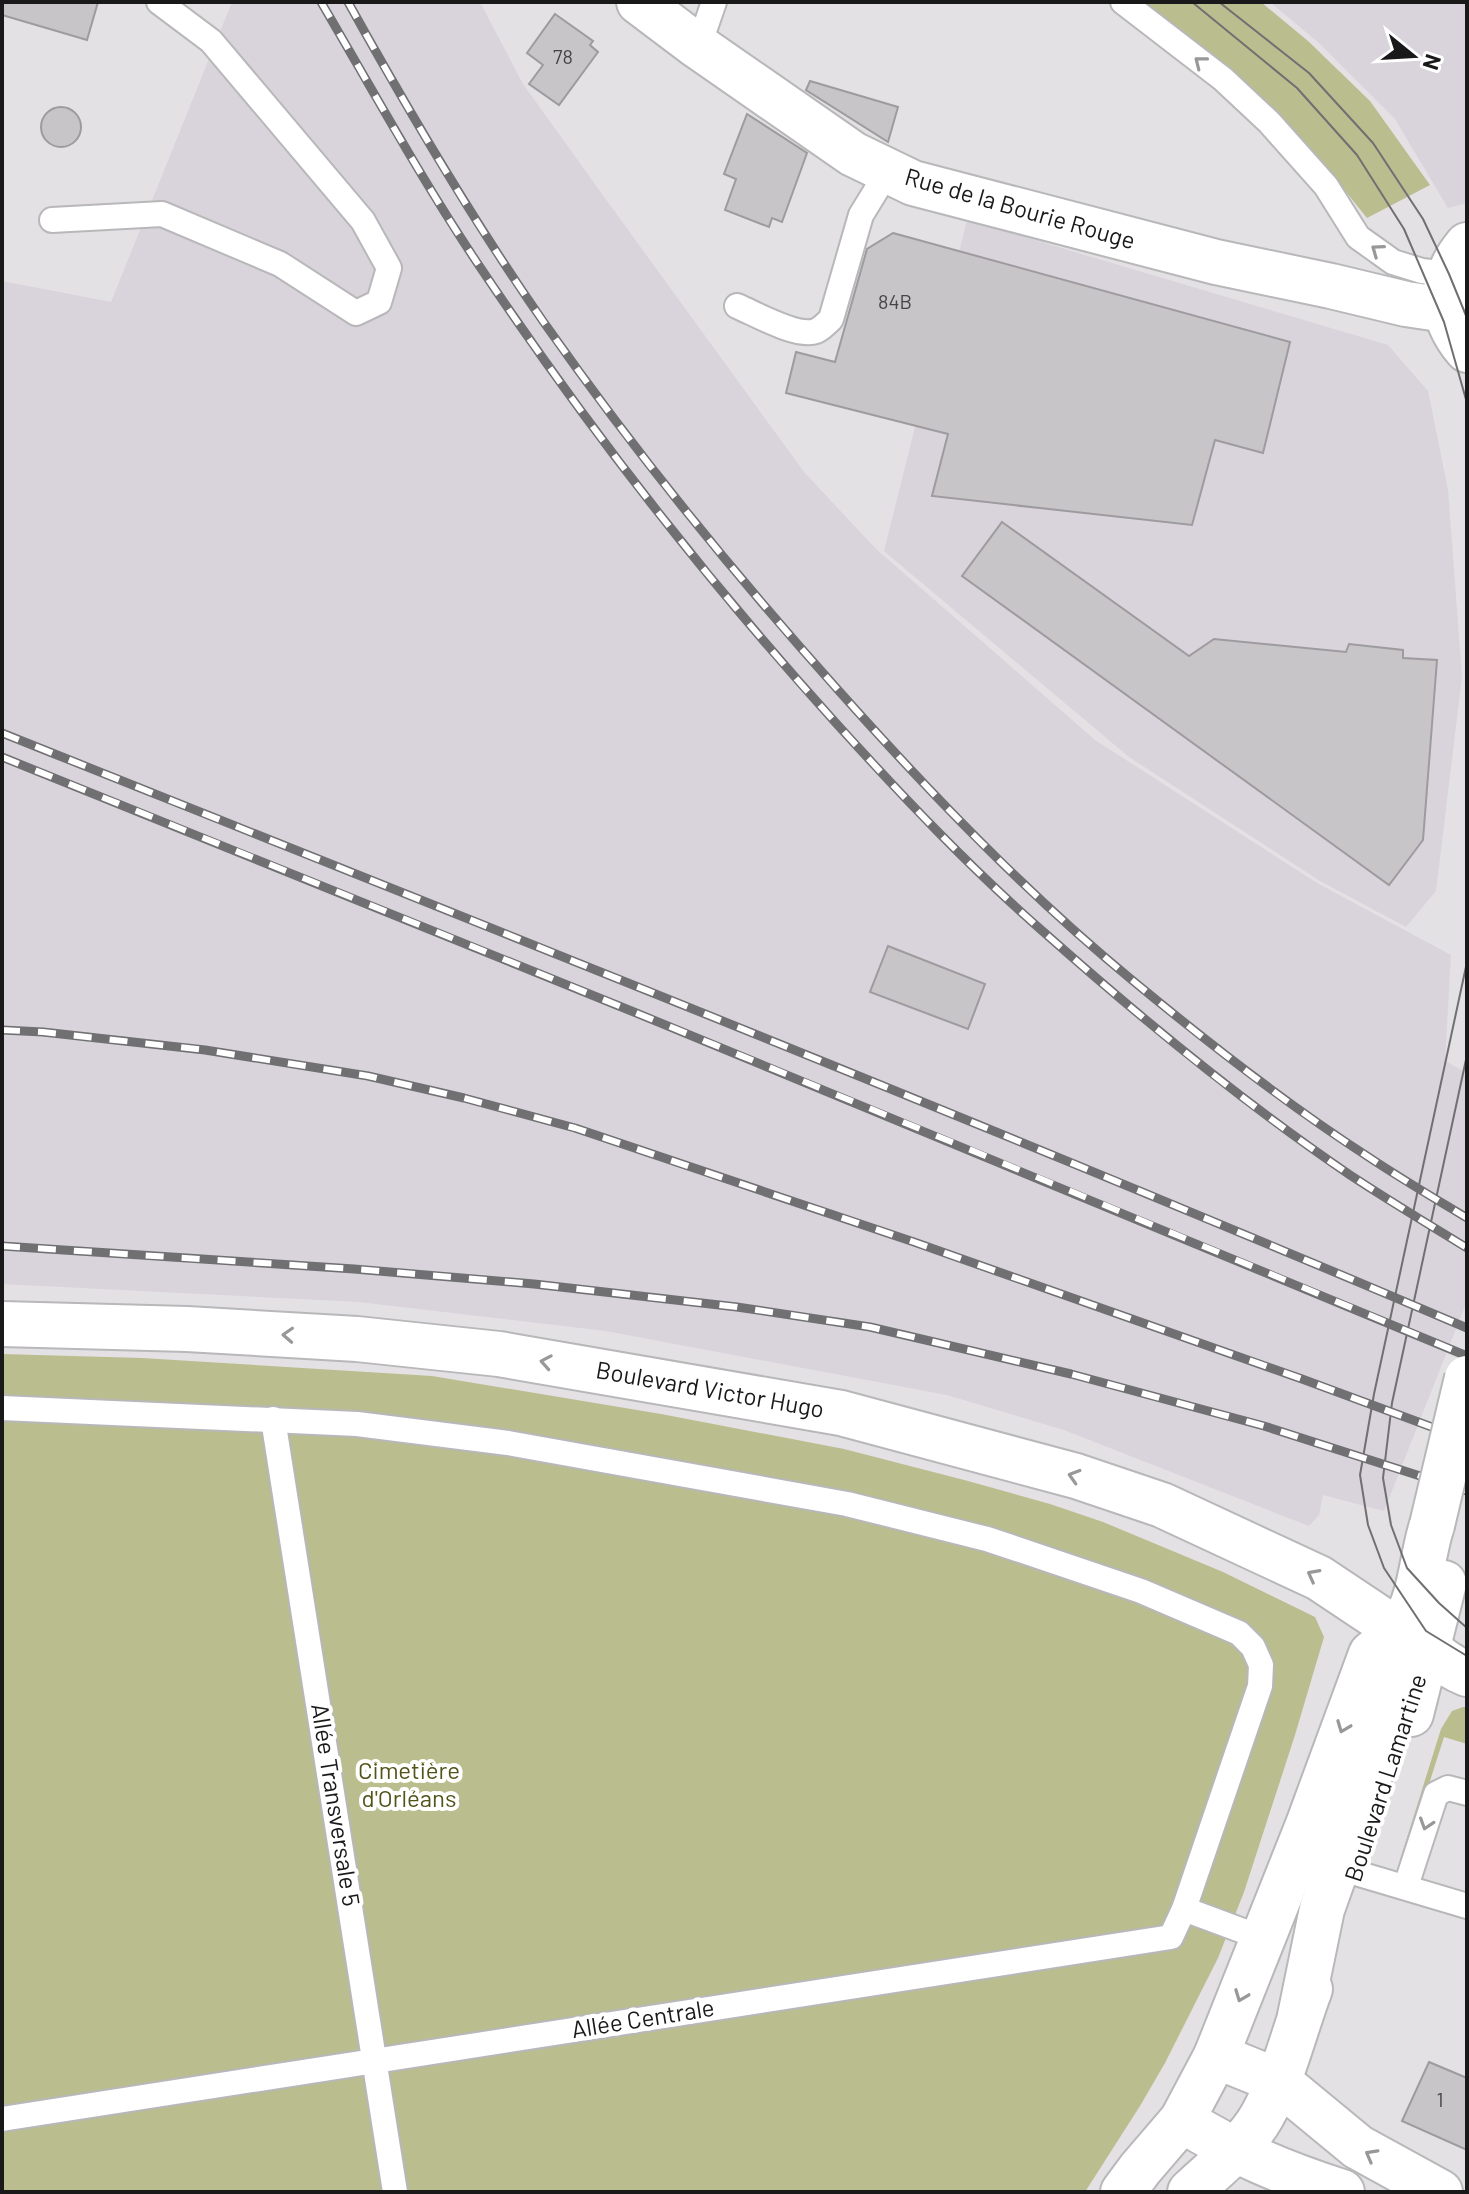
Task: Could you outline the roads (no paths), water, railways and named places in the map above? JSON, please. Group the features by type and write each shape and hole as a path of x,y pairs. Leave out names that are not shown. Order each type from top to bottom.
{"street":[{"name":"Rue de la Bourie Rouge","path":"639,2 853,154 913,183 1216,262 1406,304 1454,276"},
{"path":"1454,276 1450,325 1467,350"},
{"name":"Boulevard Victor Hugo","path":"2,1324 310,1336 499,1354 841,1413 1076,1476 1162,1505 1319,1578 1420,1645"},
{"path":"1443,1530 1467,1378"},
{"path":"1443,1530 1467,1483"},
{"name":"Boulevard Lamartine","path":"1190,2192 1234,2151 1261,2118 1278,2081 1408,1725 1420,1645 1420,1581 1443,1530"},
{"name":"Boulevard Lamartine","path":"1123,2192 1182,2120 1216,2056 1308,1825 1371,1654 1420,1645"},
{"name":"Boulevard Lamartine","path":"1300,2016 1322,1909 1387,1727 1396,1664 1420,1645"},
{"path":"1216,2056 1278,2081 1358,2147 1440,2192"},
{"path":"1182,2120 1234,2151 1289,2175 1342,2192"}],"lane":[{"path":"52,220 162,214 280,264 356,313 379,302 389,268 363,221 211,41 159,2"},
{"path":"696,45 714,2"},
{"path":"1123,2 1223,79 1269,122 1326,186 1358,237 1393,262 1454,276"},
{"path":"737,306 806,333 825,325 831,319 861,215 888,171"},
{"path":"2,1408 357,1424 508,1443 847,1504 1011,1547 1141,1591 1239,1633 1253,1647 1261,1665 1260,1686 1184,1909 1262,1938"},
{"name":"Allée Transversale 5","path":"273,1419 395,2192"},
{"path":"1406,1886 1436,1794 1448,1788 1467,1793"},
{"path":"1356,1873 1467,1906"},
{"name":"Allée Centrale","path":"2,2119 1171,1937 1184,1909"}],"tram line":[{"path":"1192,2 1297,88 1357,155 1404,229 1444,322 1467,403"},
{"path":"1219,2 1309,73 1373,143 1423,219 1467,318"},
{"path":"1467,962 1374,1394 1360,1475 1368,1525 1384,1568 1426,1631 1467,1656"},
{"path":"1467,1055 1392,1403 1383,1478 1391,1525 1407,1568 1467,1628"}],"railway":[{"path":"321,2 455,229 559,381 692,555 860,750 991,884 1157,1029 1310,1148 1467,1248"},
{"path":"348,2 467,206 579,372 724,558 873,729 1017,877 1132,980 1306,1115 1467,1218"},
{"path":"2,733 919,1101 1467,1328"},
{"path":"2,757 736,1054 1467,1356"},
{"path":"2,1030 205,1050 368,1076 575,1128 914,1242 1467,1440"},
{"path":"2,1246 534,1284 737,1307 870,1327 1071,1374 1264,1426 1467,1491"}],"park label":[{"name":"Cimetière d'Orléans","path":"409,1785"}]}
